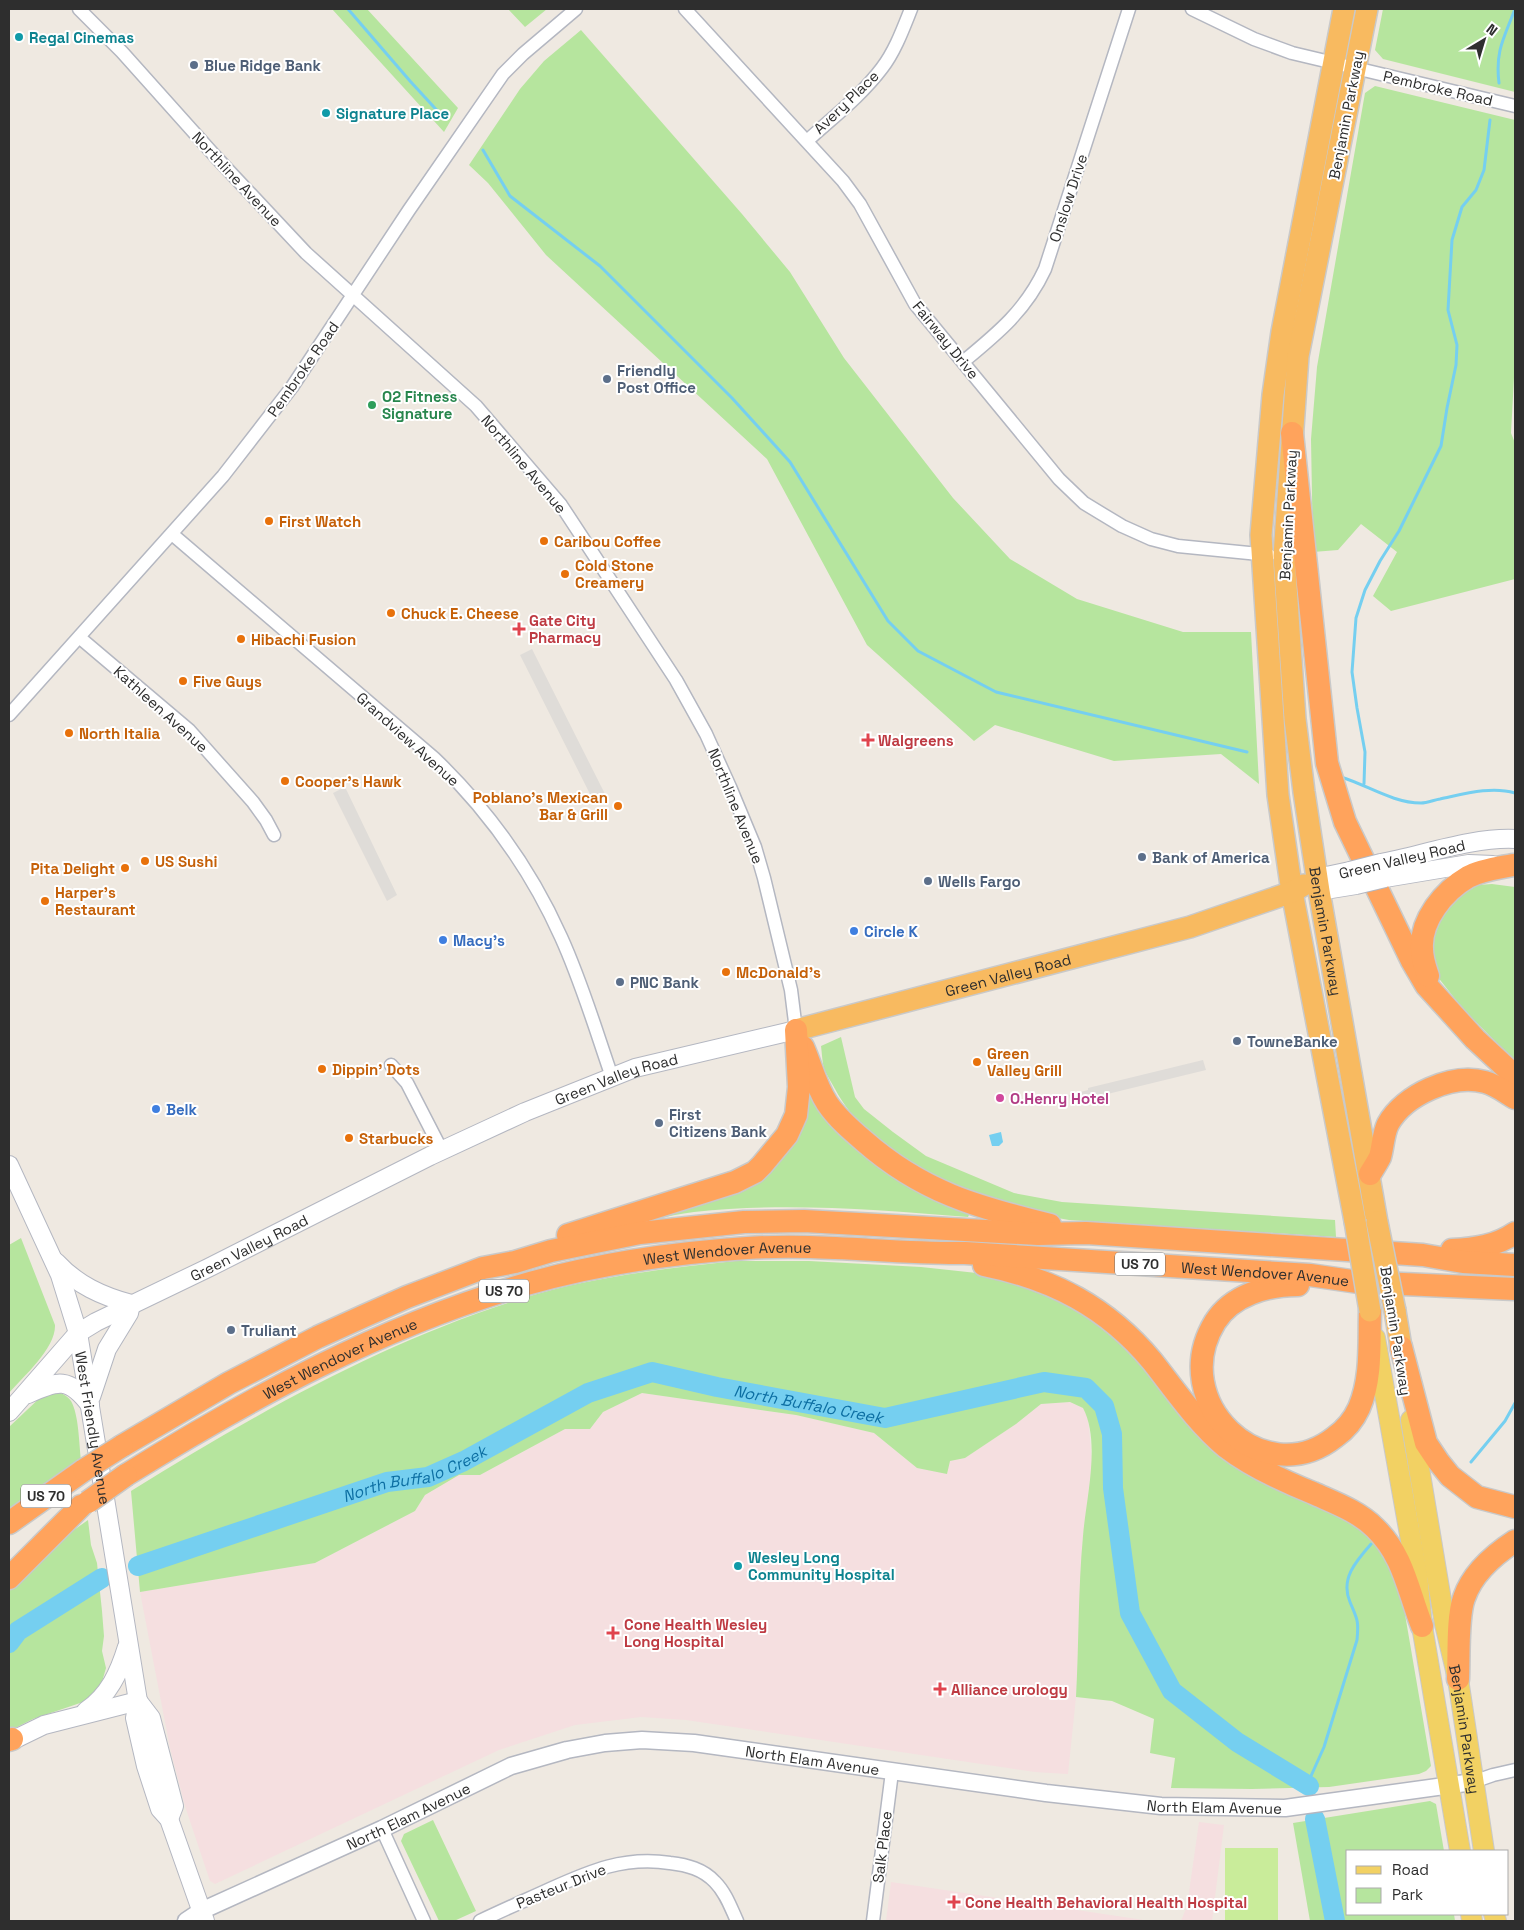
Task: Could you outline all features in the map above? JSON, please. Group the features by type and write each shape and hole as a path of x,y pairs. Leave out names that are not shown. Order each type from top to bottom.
{"highway":[{"name":"Benjamin Parkway","path":"1344,9 1282,332 1273,395 1261,536 1278,795 1292,892 1355,1221 1370,1311"},
{"name":"Benjamin Parkway","path":"1367,9 1298,356 1284,556 1295,719 1318,884 1377,1222 1401,1347"},
{"path":"1292,433 1328,764 1345,822 1412,961 1426,985 1475,1039 1515,1076"},
{"path":"1451,1013 1430,981 1423,962 1422,935 1426,924 1442,899 1469,877 1488,870 1514,866"},
{"name":"Green Valley Road","path":"796,1030 1190,927 1318,884"},
{"path":"796,1030 818,1085 828,1103 846,1126 900,1170 931,1188 990,1210 1086,1234"},
{"path":"484,1268 499,1258 530,1247 735,1182 755,1172 787,1135 796,1114 799,1087 796,1030"},
{"path":"1370,1174 1379,1159 1388,1125 1398,1110 1420,1092 1461,1081 1483,1082 1498,1087 1515,1098"},
{"name":"West Wendover Avenue","path":"9,1524 84,1470 189,1405 318,1337 407,1297 484,1268 515,1262 551,1251 640,1233 744,1222 804,1221 1038,1234 1086,1234 1422,1255 1463,1262 1515,1265"},
{"path":"1422,1255 1436,1251 1485,1246 1508,1238 1515,1232"},
{"name":"West Wendover Avenue","path":"9,1556 50,1525 126,1475 222,1419 353,1350 414,1323 472,1301 523,1285 628,1261 696,1252 750,1248 811,1247 1101,1261 1310,1275 1358,1282 1509,1291"},
{"path":"922,1253 1009,1270 1034,1278 1087,1303 1111,1320 1131,1338 1195,1416 1226,1447 1268,1473 1350,1509 1375,1528 1390,1546 1404,1571 1412,1602 1422,1626"},
{"path":"1358,1282 1272,1287 1239,1299 1227,1308 1211,1328 1201,1358 1201,1379 1210,1406 1220,1421 1232,1433 1245,1442 1269,1452 1299,1453 1316,1449 1329,1442 1350,1422 1363,1398 1367,1383 1370,1311"},
{"path":"1401,1347 1426,1443 1438,1461 1450,1476 1477,1497 1515,1507"},
{"path":"9,1578 84,1504"},
{"path":"1458,1679 1464,1598 1472,1582 1491,1559 1515,1541"}],"main road":[{"name":"Green Valley Road","path":"1318,884 1353,878 1473,843 1500,838 1515,839"},
{"name":"Green Valley Road","path":"1383,870 1469,864 1514,866"},
{"name":"Green Valley Road","path":"9,1412 78,1333 131,1304 224,1260 442,1151 525,1112 651,1064 796,1030"},
{"name":"West Friendly Avenue","path":"9,1165 60,1275 78,1333 138,1701 134,1718 146,1766 160,1809 169,1819 203,1916"},
{"path":"21,1398 54,1383 62,1383 75,1388 90,1403 107,1349 129,1313 131,1304 109,1298 84,1287 52,1258"},
{"name":"Benjamin Parkway","path":"1370,1311 1417,1574 1422,1626 1460,1850"},
{"name":"Benjamin Parkway","path":"1401,1347 1402,1370 1445,1624 1458,1679 1484,1850"},
{"path":"80,1715 99,1701 110,1689 121,1667 128,1644"},
{"path":"10,1740 44,1725 138,1701"}],"street":[{"name":"Northline Avenue","path":"79,9 122,52 215,156 306,253 476,406 546,485 561,505 628,604 676,680 706,734 755,847 792,990 796,1030"},
{"name":"Pembroke Road","path":"9,715 223,476 282,400 503,74 523,54 576,9"},
{"name":"Fairway Drive","path":"685,9 843,181 860,204 915,304 1059,478 1084,503 1122,526 1150,539 1178,546 1284,556"},
{"name":"Avery Place","path":"806,141 860,93 882,67 900,35 911,9"},
{"name":"Onslow Drive","path":"964,362 993,337 1036,290 1045,269 1130,9"},
{"name":"Pembroke Road","path":"1192,9 1261,42 1292,53 1515,106"},
{"name":"Grandview Avenue","path":"172,534 434,758 453,776 495,825 520,862 562,938 612,1078"},
{"name":"Kathleen Avenue","path":"78,637 189,730 253,802 274,835"},
{"path":"391,1066 407,1083 442,1151"},
{"name":"North Elam Avenue","path":"186,1921 203,1916 511,1766 604,1742 642,1740 694,1742 1046,1793 1196,1808 1285,1808 1473,1782"},
{"path":"1473,1782 1515,1770"},
{"name":"Salk Place","path":"873,1921 892,1772"},
{"path":"382,1829 424,1921"},
{"name":"Pasteur Drive","path":"480,1921 580,1875 616,1864 642,1861 682,1865 704,1873 722,1890 737,1921"}],"shaded area":[{"path":"532,649 605,794 593,800 520,655"},
{"path":"345,787 397,895 387,901 333,793"},
{"path":"1203,1060 1206,1070 1091,1098 1089,1096 1070,1100 1069,1095 1088,1090 1088,1088"},
{"name":"Cone Health Wesley Long Hospital","path":"642,1393 796,1415 874,1433 917,1468 947,1473 949,1461 965,1458 1016,1424 1041,1404 1070,1402 1083,1408 1088,1418 1092,1463 1083,1537 1076,1697 1068,1774 1035,1772 686,1720 641,1717 575,1725 499,1750 215,1884 210,1881 185,1806 170,1748 140,1592 315,1563 415,1511 425,1495 459,1475 480,1475 565,1429 590,1429 603,1412"},
{"name":"Cone Health Behavioral Health Hospital","path":"1199,1822 1224,1825 1212,1921 1181,1921 1187,1906"},
{"name":"Cone Health Behavioral Health Hospital","path":"891,1882 1150,1921 886,1921"}],"green space":[{"path":"332,9 367,9 458,108 444,132"},
{"path":"508,9 547,9 525,27"},
{"path":"1383,9 1515,9 1515,92 1383,59 1375,50"},
{"path":"581,30 742,214 790,272 844,358 953,498 1010,559 1077,599 1183,632 1251,632 1259,784 1221,754 1114,761 995,725 974,741 867,645 767,459 546,255 488,183 469,165 520,89 544,61"},
{"path":"1375,86 1515,120 1515,359 1511,433 1515,443 1515,579 1391,611 1373,596 1397,552 1361,524 1338,550 1313,552 1311,439 1317,367 1365,93"},
{"path":"1492,884 1515,887 1515,1061 1463,1009 1437,976 1432,958 1435,935 1444,912 1463,894 1478,885"},
{"path":"841,1037 855,1097 864,1109 926,1156 1014,1193 1062,1202 1335,1220 1336,1237 1069,1220 1004,1205 970,1193 905,1161 877,1140 853,1116 835,1089 824,1069 823,1063 821,1046"},
{"path":"807,1088 970,1213 968,1217 831,1208 728,1209 684,1213 613,1230 751,1183"},
{"path":"21,1238 55,1325 54,1334 45,1352 9,1393 9,1245"},
{"path":"735,1261 809,1261 921,1267 986,1274 1069,1302 1116,1335 1159,1382 1380,1543 1401,1591 1431,1766 1419,1774 1329,1787 1252,1789 1171,1788 1175,1758 1150,1753 1154,1719 1112,1701 1076,1697 1081,1556 1092,1453 1088,1422 1083,1408 1070,1402 1041,1404 1016,1424 965,1458 950,1461 947,1474 917,1468 874,1433 796,1415 642,1393 603,1412 590,1429 565,1429 480,1475 459,1475 425,1495 415,1511 315,1563 140,1592 131,1491 277,1405 379,1354 431,1331 483,1311 537,1294 610,1277"},
{"path":"54,1390 68,1397 74,1407 81,1460 9,1510 9,1427 45,1393"},
{"path":"88,1520 91,1545 97,1563 104,1636 102,1651 106,1668 100,1689 86,1701 33,1719 9,1731 9,1588 50,1547"},
{"path":"1430,1801 1436,1804 1444,1850 1346,1850 1346,1915 1454,1915 1455,1921 1310,1921 1293,1823"},
{"path":"433,1820 476,1911 454,1921 439,1921 401,1841 404,1834"},
{"path":"1225,1848 1278,1848 1278,1921 1225,1921"}],"water":[{"path":"1001,1132 1003,1142 999,1146 992,1146 989,1135"}],"waterway":[{"path":"348,9 443,117"},
{"path":"1499,83 1499,53 1515,9"},
{"path":"1364,784 1365,752 1352,672 1356,618 1365,590 1399,531 1441,446 1456,365 1457,345 1448,310 1452,240 1462,207 1476,190 1484,170 1490,120"},
{"path":"483,150 510,196 600,266 732,398 790,462 888,621 918,651 996,692 1247,752"},
{"path":"1341,777 1390,797 1421,803 1468,793 1497,790 1515,793"},
{"name":"North Buffalo Creek","path":"138,1566 387,1482 428,1477 464,1461 588,1393 652,1372 717,1387 885,1418 1044,1382 1086,1388 1104,1406 1112,1434 1113,1488 1130,1613 1172,1691 1237,1742 1309,1786"},
{"path":"1471,1462 1505,1421 1515,1403"},
{"path":"1309,1786 1311,1776 1324,1747 1357,1640 1357,1620 1347,1594 1348,1578 1355,1564 1371,1544"},
{"name":"North Buffalo Creek","path":"9,1643 18,1631 102,1578"},
{"name":"North Buffalo Creek","path":"1315,1819 1335,1921"}],"place":[{"name":"Regal Cinemas","path":"19,37"},
{"name":"Blue Ridge Bank","path":"194,65"},
{"name":"Signature Place","path":"326,113"},
{"name":"Friendly Post Office","path":"607,379"},
{"name":"O2 Fitness Signature","path":"372,405"},
{"name":"First Watch","path":"269,521"},
{"name":"Caribou Coffee","path":"544,541"},
{"name":"Cold Stone Creamery","path":"565,574"},
{"name":"Chuck E. Cheese","path":"391,613"},
{"name":"Gate City Pharmacy","path":"519,629"},
{"name":"Hibachi Fusion","path":"241,639"},
{"name":"Five Guys","path":"183,681"},
{"name":"North Italia","path":"69,733"},
{"name":"Walgreens","path":"868,740"},
{"name":"Cooper's Hawk","path":"285,781"},
{"name":"Poblano's Mexican Bar & Grill","path":"618,806"},
{"name":"Bank of America","path":"1142,857"},
{"name":"US Sushi","path":"145,861"},
{"name":"Pita Delight","path":"125,868"},
{"name":"Wells Fargo","path":"928,881"},
{"name":"Harper's Restaurant","path":"45,901"},
{"name":"Circle K","path":"854,931"},
{"name":"Macy's","path":"443,940"},
{"name":"McDonald's","path":"726,972"},
{"name":"PNC Bank","path":"620,982"},
{"name":"TowneBanke","path":"1237,1041"},
{"name":"Green Valley Grill","path":"977,1062"},
{"name":"Dippin' Dots","path":"322,1069"},
{"name":"O.Henry Hotel","path":"1000,1098"},
{"name":"Belk","path":"156,1109"},
{"name":"First Citizens Bank","path":"659,1123"},
{"name":"Starbucks","path":"349,1138"},
{"name":"Truliant","path":"231,1330"},
{"name":"Wesley Long Community Hospital","path":"738,1566"},
{"name":"Cone Health Wesley Long Hospital","path":"613,1633"},
{"name":"Alliance urology","path":"940,1689"},
{"name":"Cone Health Behavioral Health Hospital","path":"954,1902"}]}
